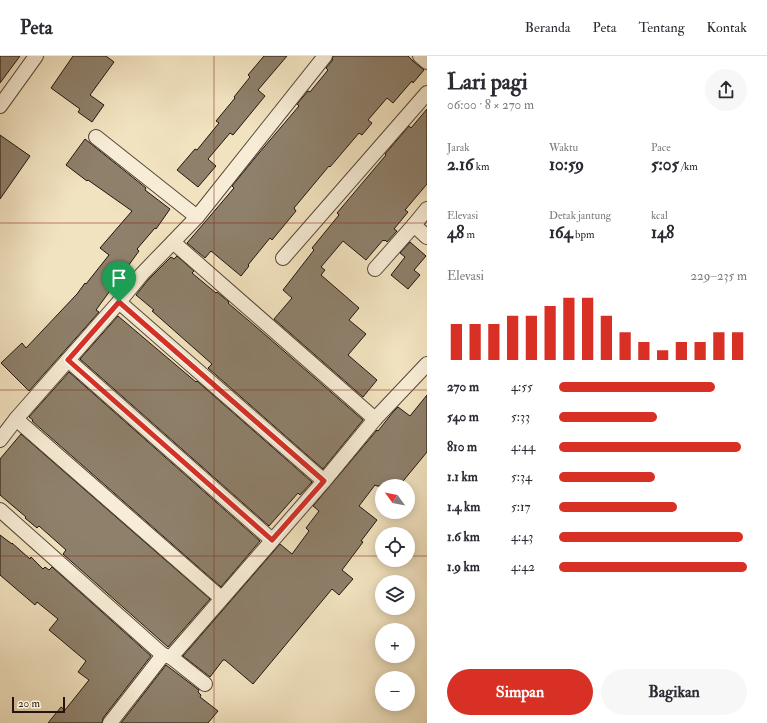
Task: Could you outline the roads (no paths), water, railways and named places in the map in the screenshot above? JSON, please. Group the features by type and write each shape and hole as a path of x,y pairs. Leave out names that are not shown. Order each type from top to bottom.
{"street":[{"path":"0,106 36,56"},
{"path":"0,440 16,419 142,274 197,217 325,56"},
{"path":"420,56 427,62"},
{"path":"283,258 427,93"},
{"path":"96,137 197,217"},
{"path":"375,268 427,209"},
{"path":"414,225 427,237"},
{"path":"173,242 375,419"},
{"path":"119,302 324,481"},
{"path":"68,360 272,540"},
{"path":"110,723 167,656 221,598 324,481 375,419 427,364"},
{"path":"16,419 221,598"},
{"path":"0,510 167,656 205,684"}]}
